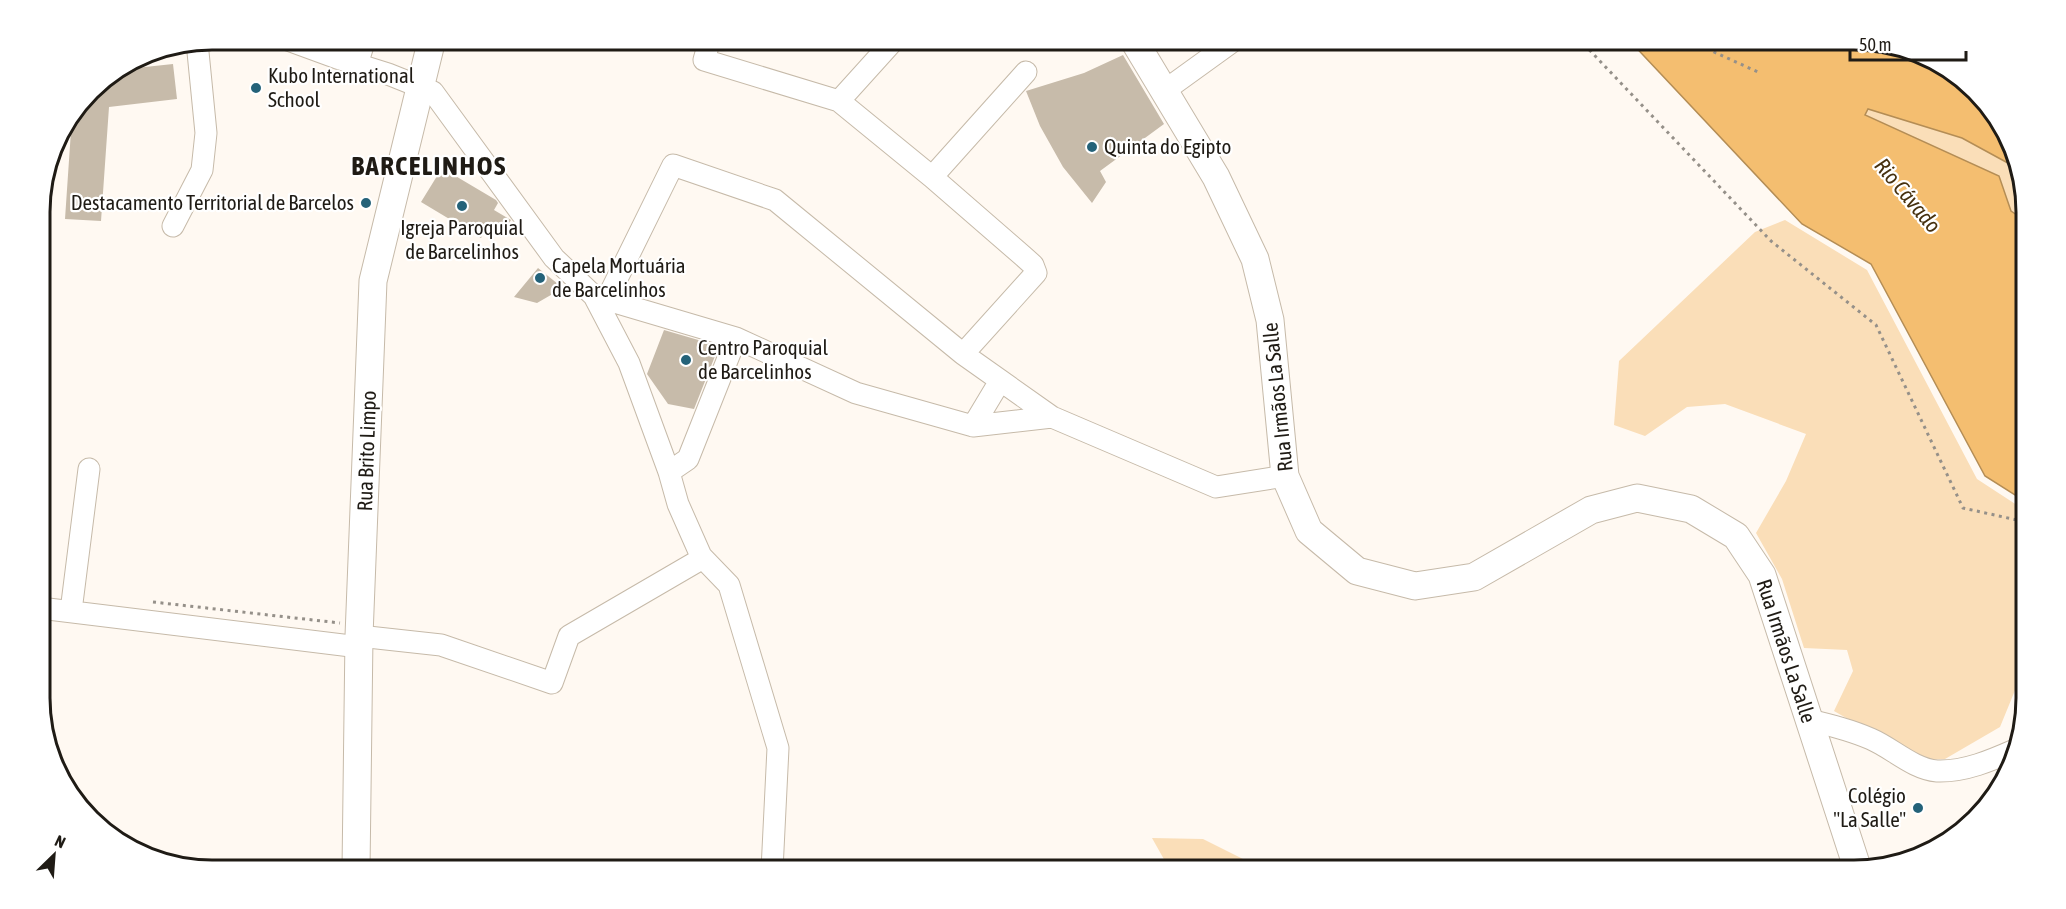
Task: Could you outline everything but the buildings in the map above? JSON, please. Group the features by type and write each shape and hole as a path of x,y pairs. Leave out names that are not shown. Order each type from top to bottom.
{"main road":[{"name":"Rua Brito Limpo","path":"356,860 359,636 373,281 429,50"},
{"name":"Rua Irmãos La Salle","path":"1139,50 1216,177 1255,259 1270,320 1285,476 1309,531 1357,571 1415,586 1474,577 1591,510 1637,498 1691,509 1736,536 1762,575 1854,859"}],"street":[{"path":"315,50 433,92 554,258 600,297 736,338 855,393 972,426 1052,417"},
{"path":"357,65 362,50"},
{"path":"707,50 704,60 839,100 1033,265 1036,273 963,354"},
{"path":"839,100 886,50"},
{"path":"1164,91 1221,50"},
{"path":"173,226 202,170 206,133 198,51"},
{"path":"932,177 1026,72"},
{"path":"600,297 673,165 775,200 963,354 1052,417 1216,487 1285,476"},
{"path":"600,297 629,363 669,472 678,504 703,558 729,585 778,748 773,860"},
{"path":"669,472 688,459 736,338"},
{"path":"972,426 1000,381"},
{"path":"71,612 89,469"},
{"path":"50,609 441,645 552,683 569,636 703,558"},
{"path":"1809,720 1864,736 1926,769 1935,771 1976,765 2007,753"}],"path":[{"path":"1590,50 1770,241 1876,325 1964,508 2016,520"},
{"path":"1711,50 1758,72"},
{"path":"153,602 359,636"}],"shaded area":[{"path":"1868,109 1962,138 2009,163 2015,190 2016,214 2011,211 1999,176 1865,116"},
{"path":"1785,220 1867,270 1977,479 2016,504 2016,688 2000,727 1945,759 1919,760 1834,711 1853,671 1847,650 1804,648 1782,579 1756,533 1786,481 1806,434 1725,404 1687,407 1645,436 1614,425 1619,361 1755,232"},
{"path":"1152,838 1203,839 1244,859 1164,859"}],"water":[{"name":"Rio Cávado","path":"1638,50 1876,51 1896,55 1936,71 1969,97 1983,113 1995,130 2009,163 1962,138 1868,109 1865,115 1999,176 2011,211 2016,214 2016,496 1985,476 1871,264 1802,224"}],"place":[{"name":"Kubo International School","path":"256,88"},
{"name":"Quinta do Egipto","path":"1092,147"},
{"name":"Destacamento Territorial de Barcelos","path":"366,203"},
{"name":"Igreja Paroquial de Barcelinhos","path":"462,206"},
{"name":"Capela Mortuária de Barcelinhos","path":"540,278"},
{"name":"Centro Paroquial de Barcelinhos","path":"686,360"},
{"name":"Colégio \"La Salle\"","path":"1918,808"}],"district":[{"name":"BARCELINHOS","path":"429,166"}]}
